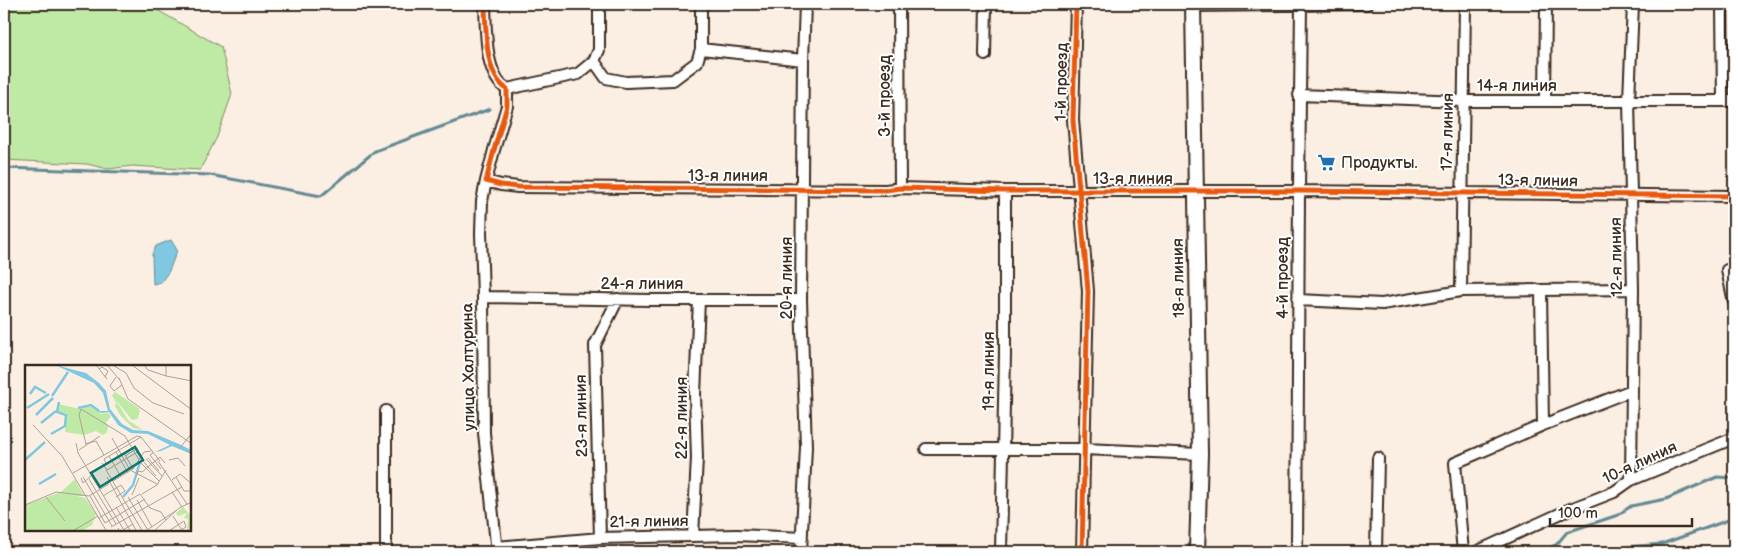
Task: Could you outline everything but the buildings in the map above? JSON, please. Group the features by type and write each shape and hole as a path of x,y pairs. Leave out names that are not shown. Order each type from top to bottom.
{"street":[{"path":"485,4 486,39 489,59 499,84 507,89 578,74 594,61 599,50 599,4"},
{"path":"594,61 606,78 626,82 673,80 697,62 701,49 701,4"},
{"name":"20-я линия","path":"801,552 806,447 801,300 805,4"},
{"name":"3-й проезд","path":"900,4 900,188"},
{"path":"985,55 986,4"},
{"name":"1-й проезд","path":"1076,4 1073,120 1088,291 1082,552"},
{"name":"4-й проезд","path":"1297,552 1298,191 1301,4"},
{"path":"1192,5 1367,4"},
{"name":"17-я линия","path":"1461,291 1465,4"},
{"path":"1544,100 1546,4"},
{"name":"12-я линия","path":"1631,480 1633,289 1629,100 1633,4"},
{"path":"1722,4 1723,101"},
{"name":"18-я линия","path":"1192,5 1200,454 1196,552"},
{"path":"701,49 803,60"},
{"name":"улица Халтурина","path":"497,549 484,433 483,297 480,233 482,201 507,106 507,89"},
{"name":"14-я линия","path":"1300,95 1463,101 1734,101"},
{"name":"13-я линия","path":"486,181 501,185 528,187 886,190 900,188 1734,196"},
{"name":"19-я линия","path":"1001,552 1005,354 1004,190"},
{"path":"1727,270 1734,302"},
{"path":"1298,300 1382,304 1461,291 1633,289"},
{"path":"1541,291 1543,425"},
{"name":"24-я линия","path":"483,297 801,300"},
{"name":"23-я линия","path":"600,538 595,345 618,299"},
{"name":"22-я линия","path":"693,536 698,458 695,394 700,300"},
{"path":"1462,552 1455,462 1632,390"},
{"path":"386,411 386,552"},
{"name":"10-я линия","path":"1476,552 1568,510 1614,492 1631,480 1734,438"},
{"path":"926,449 1084,449 1200,454"},
{"path":"1376,552 1378,458"},
{"name":"21-я линия","path":"497,549 600,538 737,535 802,538"}],"green space":[{"path":"4,4 147,4 221,47 232,94 217,137 200,170 132,166 108,169 87,164 4,160"}],"water":[{"path":"171,240 177,250 169,271 161,282 153,284 152,254 156,246"}],"waterway":[{"path":"4,168 210,175 321,196 375,151 490,109"},
{"path":"1543,552 1557,544 1567,532 1618,515 1631,506 1666,499 1717,477 1734,478"},
{"path":"1618,552 1627,547 1662,544 1734,518"}],"cycle path":[{"path":"485,4 486,38 490,62 499,83 507,89 507,106 486,181 501,185 518,187 886,190 900,188 1005,191 1299,191 1734,196"},
{"path":"1076,4 1073,120 1088,291 1082,552"}],"place":[{"name":"Продукты.","path":"1327,163"}]}
